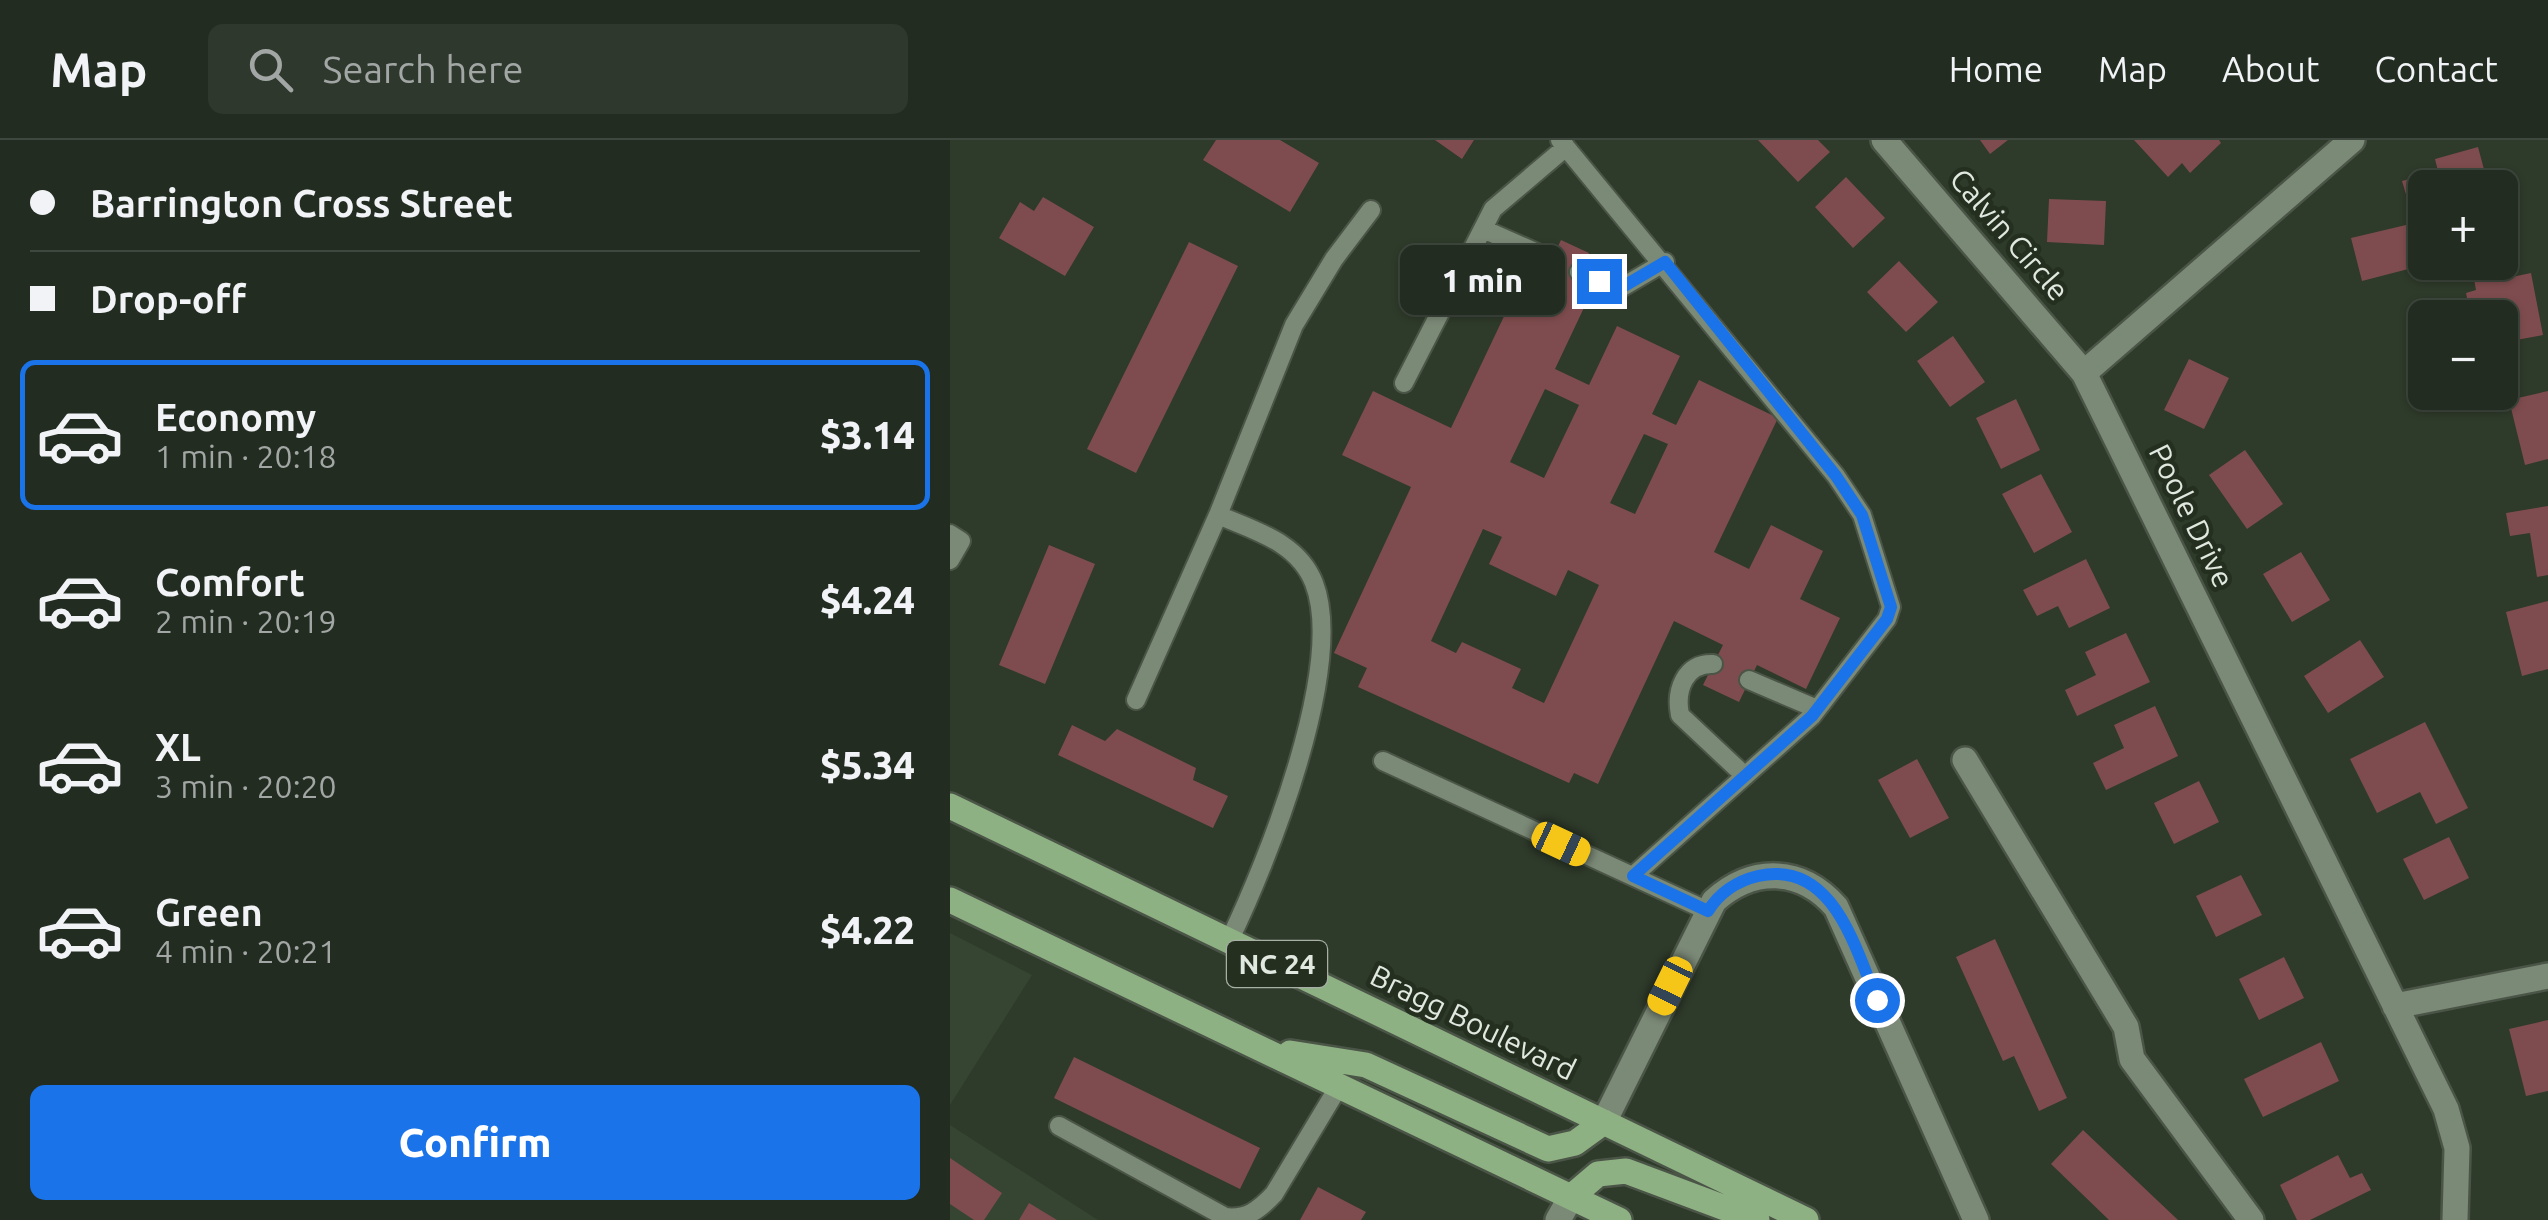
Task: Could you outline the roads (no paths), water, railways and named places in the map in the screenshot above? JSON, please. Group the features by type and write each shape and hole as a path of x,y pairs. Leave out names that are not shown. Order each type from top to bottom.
{"main road":[{"name":"Bragg Boulevard","path":"950,806 1806,1220"},
{"name":"NC 24","path":"950,900 1619,1220"},
{"path":"1267,1050 1366,1065 1548,1149 1574,1143 1604,1122"},
{"path":"1572,1197 1598,1174 1626,1171 1758,1220"}],"street":[{"name":"Calvin Circle","path":"1884,140 2084,373"},
{"path":"2084,373 2352,140"},
{"name":"Poole Drive","path":"2084,373 2453,1128 2457,1148 2455,1220"},
{"path":"1965,760 2126,1027 2132,1059 2251,1220"},
{"path":"1604,1122 1708,911 1728,888 1766,874 1806,881 1836,907 1976,1220"},
{"path":"2396,1006 2548,976"},
{"path":"1558,1220 1572,1197"}],"lane":[{"path":"1404,383 1493,209 1563,143 1665,262 1836,476 1868,533 1891,607 1887,619 1817,709 1633,876"},
{"path":"1136,700 1218,514 1294,325 1334,259 1371,210"},
{"path":"1483,229 1551,260"},
{"path":"1580,272 1619,289 1665,262"},
{"path":"1218,514 1287,545 1314,580 1323,618 1307,722 1281,820 1263,872 1229,941"},
{"path":"950,534 962,541 950,560"},
{"path":"1713,664 1702,664 1686,676 1677,701 1680,714 1745,776"},
{"path":"1750,680 1817,709"},
{"path":"1382,761 1708,911"},
{"path":"1058,1126 1224,1217 1238,1219 1260,1209 1274,1194 1339,1086"}]}
